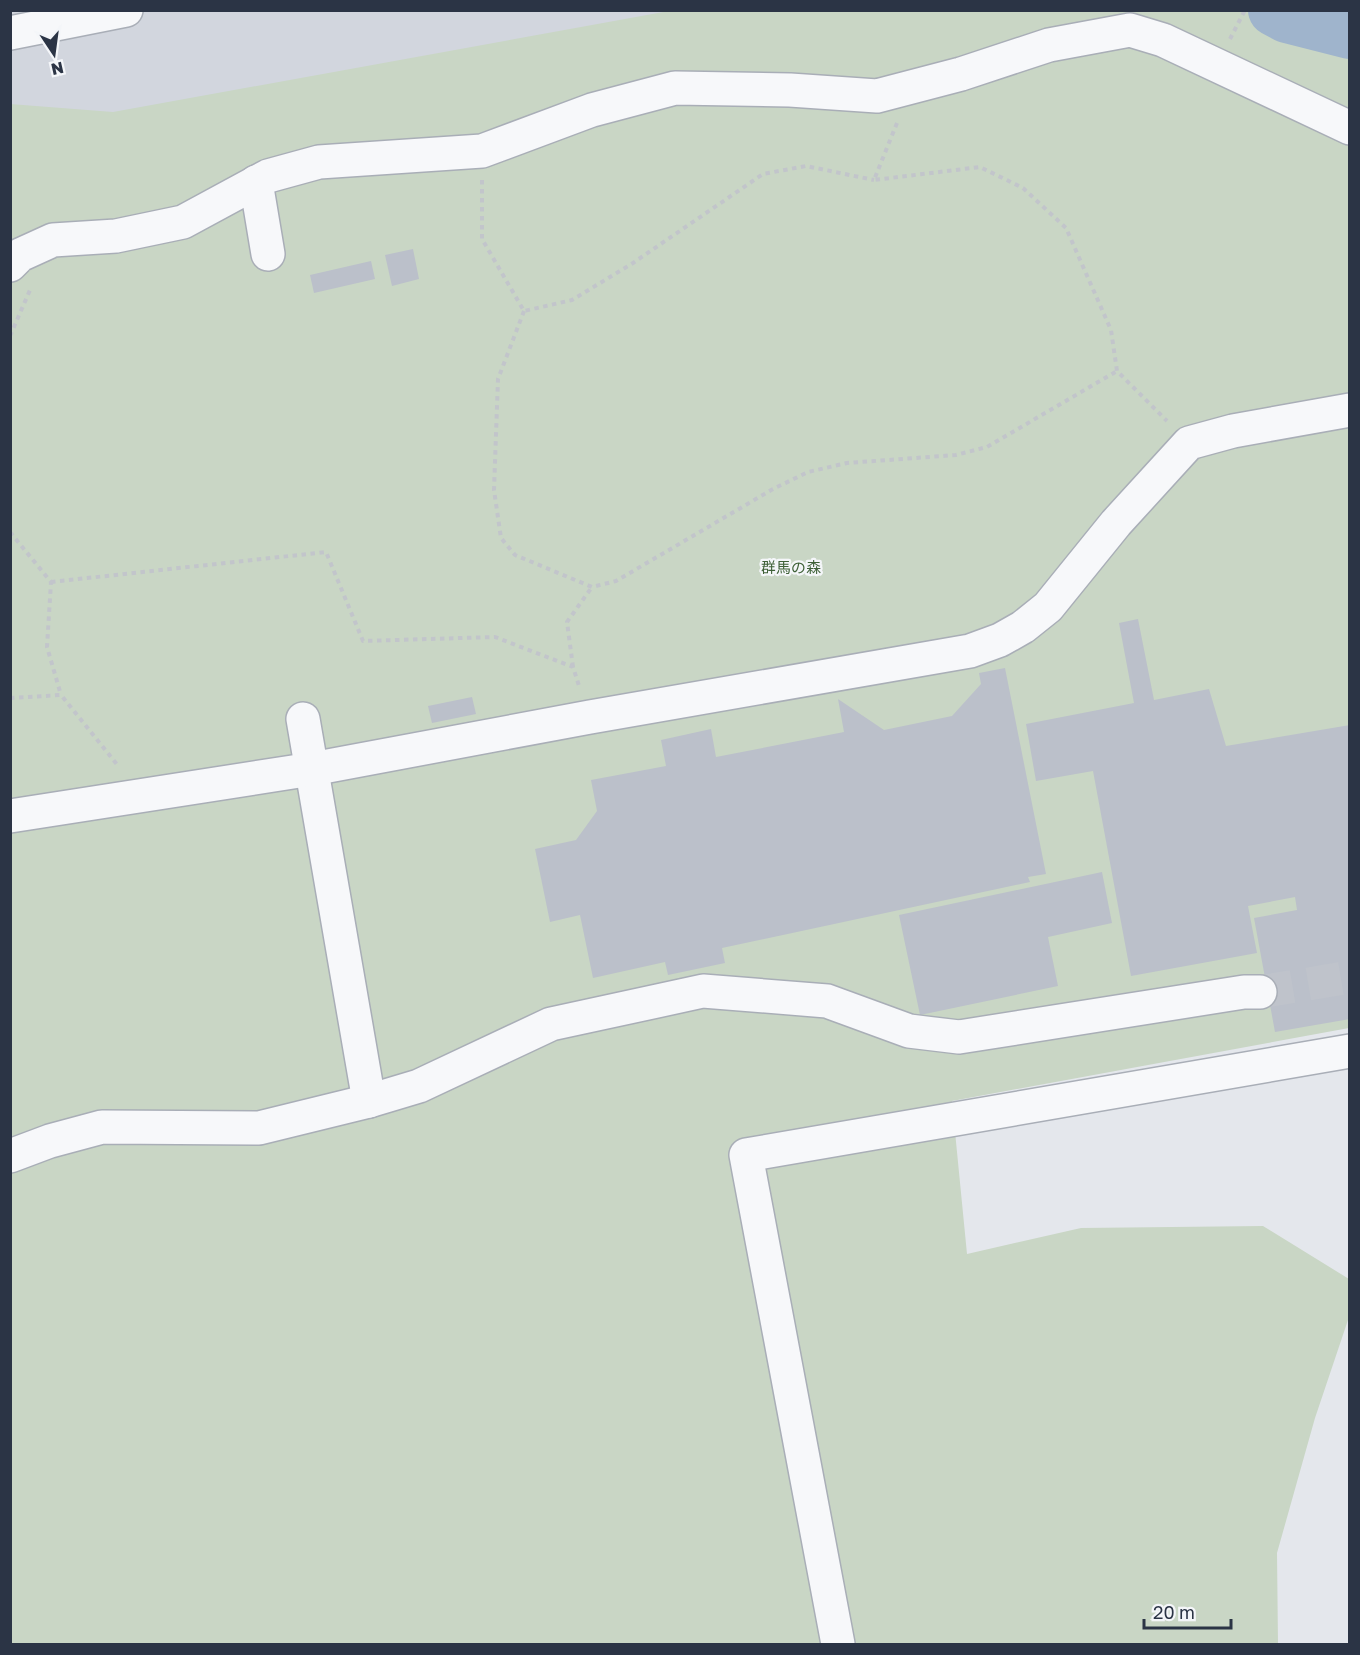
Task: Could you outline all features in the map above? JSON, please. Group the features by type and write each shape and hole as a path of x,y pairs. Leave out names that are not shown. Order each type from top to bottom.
{"lane":[{"path":"10,33 126,10"},
{"path":"10,265 20,255 53,240 116,236 183,222 268,176 319,162 482,151 592,110 675,88 790,90 877,96 1049,45 1130,30 1163,40 1350,128"},
{"path":"256,182 268,254"},
{"path":"10,816 312,769 590,717 970,651 1000,640 1023,627 1048,607 1116,523 1189,443 1233,431 1350,410"},
{"path":"303,719 369,1101"},
{"path":"10,1156 50,1141 102,1127 259,1128 369,1101 419,1086 551,1024 703,991 827,1001 909,1031 959,1037 1244,992 1260,992"},
{"path":"838,1644 746,1155 1350,1051"}],"path":[{"path":"1237,26 1245,10"},
{"path":"874,180 911,87"},
{"path":"482,151 482,239 524,311"},
{"path":"524,311 572,300 633,263 763,174 806,166 874,180 980,167 1023,188 1066,228 1111,330 1117,371 1189,443"},
{"path":"524,311 498,379 494,490 501,538 515,555 592,586 616,580 773,489 808,472 847,463 956,455 987,447 1117,371"},
{"path":"10,532 51,582 47,647 61,695 142,796"},
{"path":"51,582 326,552 363,641 495,637 573,667"},
{"path":"590,717 573,667 567,622 592,586"},
{"path":"10,698 61,695"}],"shaded area":[{"path":"11,11 777,11 11,146"}],"green space":[{"name":"群馬の森","path":"669,11 1349,11 1349,1028 952,1101 967,1254 1081,1228 1263,1226 1349,1279 1349,1317 1315,1418 1277,1553 1278,1644 11,1644 10,104 113,112"}],"building":[{"path":"413,249 419,279 392,286 385,255"},
{"path":"371,261 375,279 314,293 310,275"},
{"path":"1138,619 1154,700 1209,689 1226,746 1350,725 1350,1019 1275,1032 1254,918 1297,910 1295,897 1248,906 1257,953 1131,976 1093,771 1036,781 1026,724 1134,703 1119,623"},
{"path":"1005,668 1046,874 1028,877 1030,882 722,948 725,963 668,975 665,962 593,978 580,915 550,922 535,849 576,840 597,811 591,780 666,766 661,740 711,729 716,757 844,732 838,699 884,730 952,716 981,684 979,673"},
{"path":"472,697 476,714 432,723 428,706"},
{"path":"1102,872 1112,923 1048,937 1058,986 920,1015 899,915"}],"waterway":[{"path":"1274,10 1287,17 1350,33"}],"tunnel":[{"path":"1260,992 1350,977"}]}
